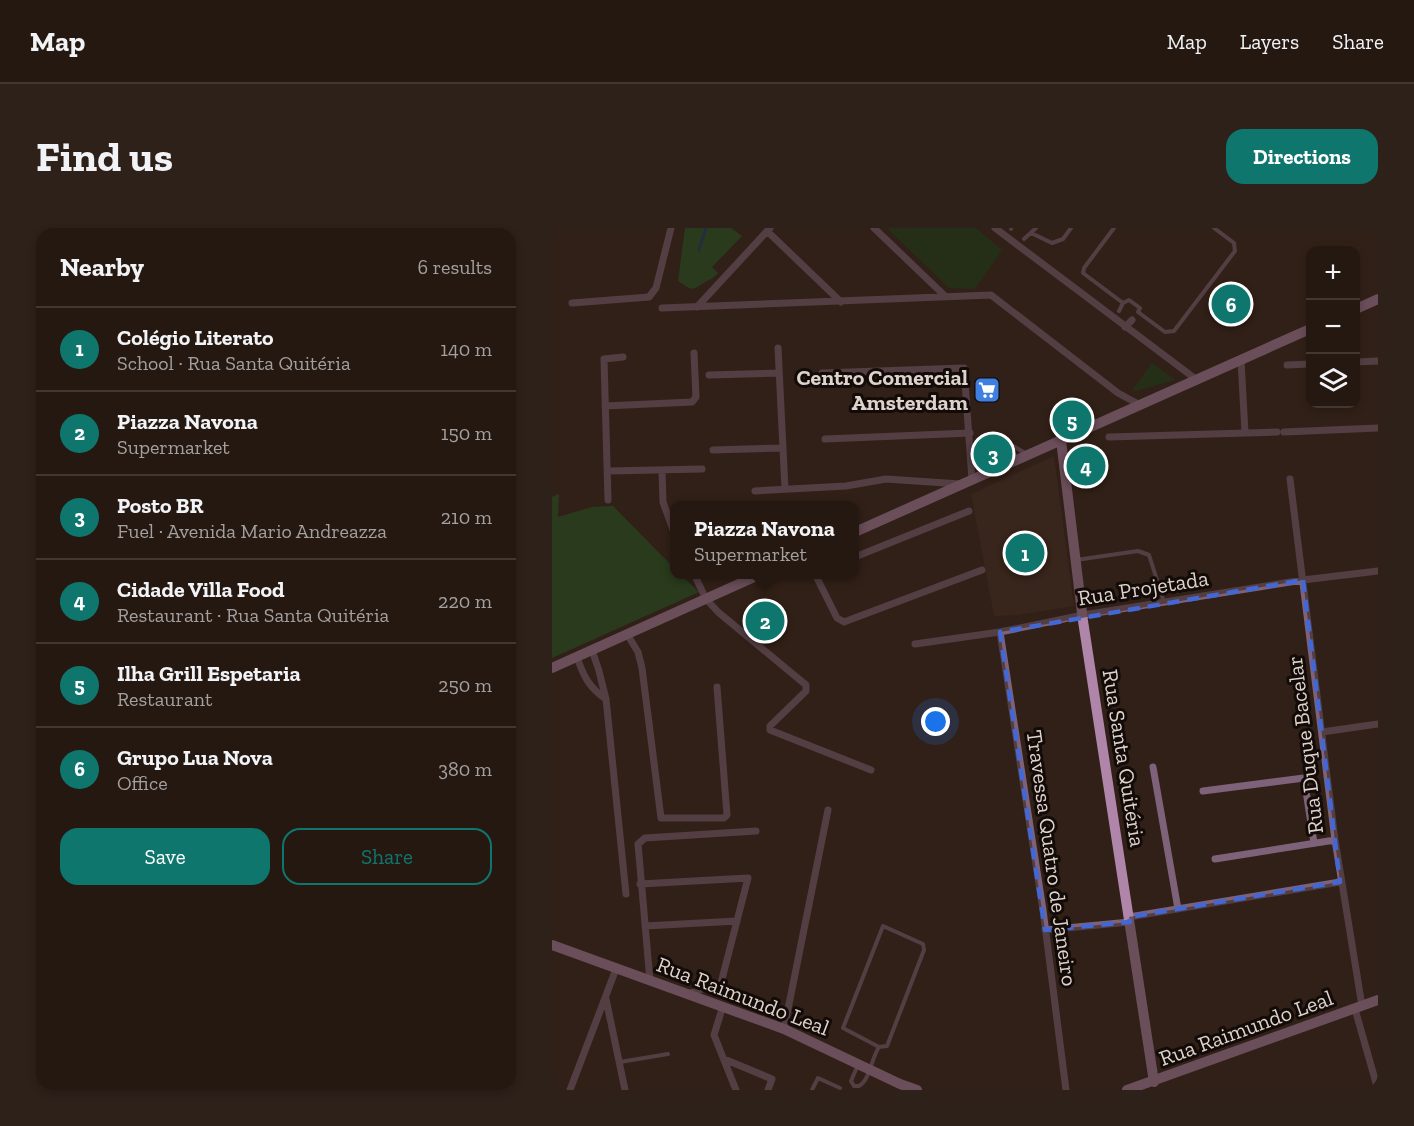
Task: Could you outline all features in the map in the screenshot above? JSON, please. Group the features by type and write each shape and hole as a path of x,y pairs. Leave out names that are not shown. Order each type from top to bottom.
{"street":[{"path":"572,303 649,297 656,288 671,228"},
{"path":"874,228 945,296"},
{"path":"995,228 1197,380"},
{"path":"1006,236 1011,228"},
{"path":"697,307 769,230 842,302"},
{"path":"1018,246 1024,239"},
{"path":"662,308 986,294 995,297 1118,393 1140,405"},
{"path":"1360,307 1378,298"},
{"path":"1114,319 1119,311"},
{"path":"1125,327 1132,320"},
{"path":"859,530 1306,331"},
{"path":"778,348 785,489"},
{"path":"605,406 692,402 696,396 694,353"},
{"path":"608,500 604,359 623,357"},
{"path":"1241,360 1245,433"},
{"path":"1360,362 1378,361"},
{"path":"1287,365 1306,364"},
{"path":"822,373 964,368 970,433 968,482"},
{"path":"709,375 779,373"},
{"path":"1109,437 1378,428"},
{"path":"825,439 970,433"},
{"name":"Rua Santa Quitéria","path":"1061,440 1083,615 1129,920 1150,1085"},
{"path":"713,450 783,448"},
{"path":"608,471 702,469"},
{"path":"662,470 663,502 670,521"},
{"path":"755,491 846,486 886,479 968,482"},
{"name":"Rua Duque Bacelar","path":"1290,479 1358,1007 1378,1090"},
{"path":"859,555 969,511"},
{"path":"818,579 837,618 843,621 982,570"},
{"name":"Rua Projetada","path":"915,644 1000,632 1164,602 1378,570"},
{"path":"696,579 706,599 718,612 806,685 806,691 770,726 770,730 871,770"},
{"path":"552,668 750,579"},
{"name":"Travessa Quatro de Janeiro","path":"1000,632 1045,930 1066,1090"},
{"path":"627,634 638,652 642,668 661,818 724,818 727,815 717,687"},
{"path":"592,650 606,699 626,894"},
{"path":"577,657 584,676 595,691 606,699"},
{"path":"1322,732 1378,724"},
{"path":"1153,767 1178,909"},
{"path":"1203,790 1304,778 1314,843"},
{"path":"784,1029 828,810"},
{"path":"650,981 637,848 640,841 645,838 756,831"},
{"path":"1215,859 1335,840"},
{"path":"640,884 748,878 721,983 687,994"},
{"path":"1045,930 1129,920 1178,909 1341,882"},
{"path":"645,926 737,921"},
{"name":"Rua Raimundo Leal","path":"552,945 784,1029 864,1066 900,1087 916,1090"},
{"path":"570,1090 616,969"},
{"path":"606,998 625,1090"},
{"name":"Rua Raimundo Leal","path":"1127,1090 1150,1085 1378,1000"},
{"path":"723,1006 714,1035 736,1090"},
{"path":"724,1059 772,1079 768,1090"}],"lane":[{"path":"1024,239 1036,228"},
{"path":"1031,233 1053,243 1063,239 1071,228"},
{"path":"1114,228 1084,268 1083,273 1123,303"},
{"path":"1138,312 1166,332 1174,331 1235,251 1234,243 1214,228"},
{"path":"1119,311 1123,303 1129,300 1140,308 1132,320"},
{"path":"988,473 987,464 990,452 1010,444 1028,455"},
{"path":"1076,560 1138,551 1149,555 1164,602"},
{"path":"864,1066 867,1079 863,1084 853,1088 852,1075 864,1066 879,1047 886,1046 924,950 923,944 882,926 843,1028 879,1047"},
{"path":"620,1062 668,1054"},
{"path":"812,1090 818,1078 840,1088"}],"highlighted area":[{"path":"1303,580 1340,882 1129,917 1130,922 1045,930 1000,632"}],"shaded area":[{"path":"1054,456 1074,606 1017,615 994,616 971,494"}],"green space":[{"path":"685,228 731,228 742,236 712,267 718,273 717,275 692,289 678,281"},
{"path":"887,228 976,228 1002,250 975,289 949,288"},
{"path":"1152,363 1175,380 1131,392"},
{"path":"559,494 558,517 592,507 613,506 670,564 670,579 685,579 699,592 552,658 552,497"}],"waterway":[{"path":"699,250 706,228"}],"place":[{"name":"Grupo Lua Nova","path":"1231,304"},
{"name":"Centro Comercial Amsterdam","path":"987,390"},
{"name":"Ilha Grill Espetaria","path":"1072,420"},
{"name":"Posto BR","path":"993,454"},
{"name":"Cidade Villa Food","path":"1086,466"},
{"name":"Colégio Literato","path":"1025,553"},
{"name":"Piazza Navona","path":"765,621"}]}
